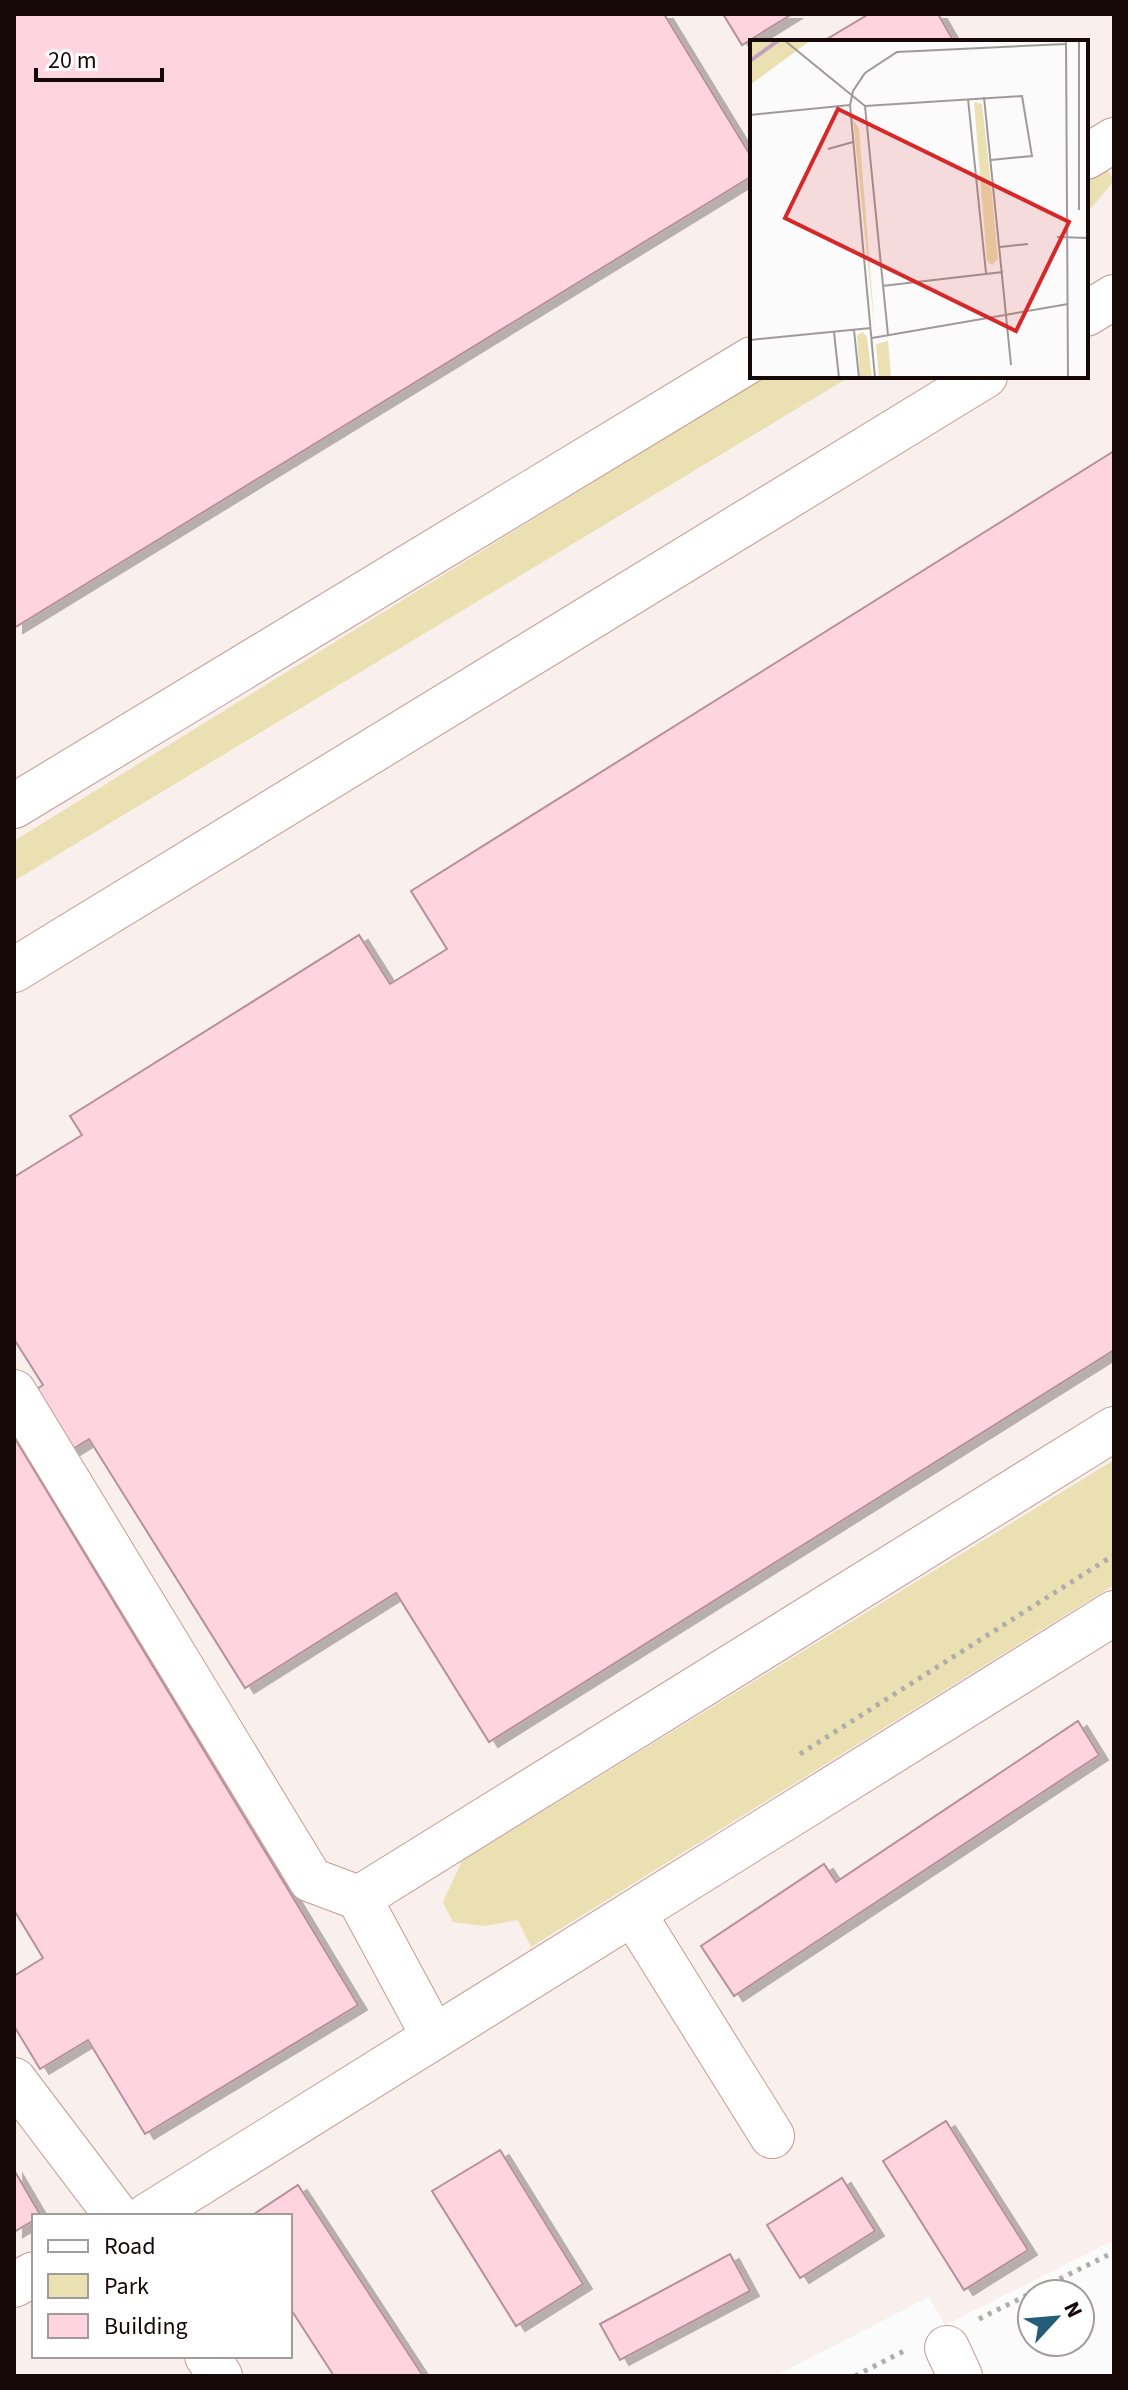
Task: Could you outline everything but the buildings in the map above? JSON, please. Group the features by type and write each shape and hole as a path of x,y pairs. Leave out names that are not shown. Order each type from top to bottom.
{"lane":[{"path":"1088,156 1114,140"},
{"path":"1088,313 1114,297"},
{"path":"14,806 750,360"},
{"path":"14,970 982,378"},
{"path":"14,1392 311,1880 359,1898 434,2037"},
{"path":"359,1898 1114,1429"},
{"path":"150,2214 1114,1613"},
{"path":"633,1913 772,2136"},
{"path":"14,2080 115,2214"},
{"path":"14,2285 32,2275"},
{"path":"208,2358 220,2376"}],"path":[{"path":"855,2376 947,2348 1114,2252"}],"shaded area":[{"path":"14,14 1114,14 1114,2240 1038,2278 1016,2278 1016,2289 945,2325 929,2297 775,2376 14,2376"}],"green space":[{"path":"1105,165 1114,181 1088,212 1088,176"},
{"path":"761,378 848,378 14,881 14,841"},
{"path":"1114,1460 1114,1585 531,1947 518,1920 484,1926 453,1922 443,1902 462,1861"}]}
